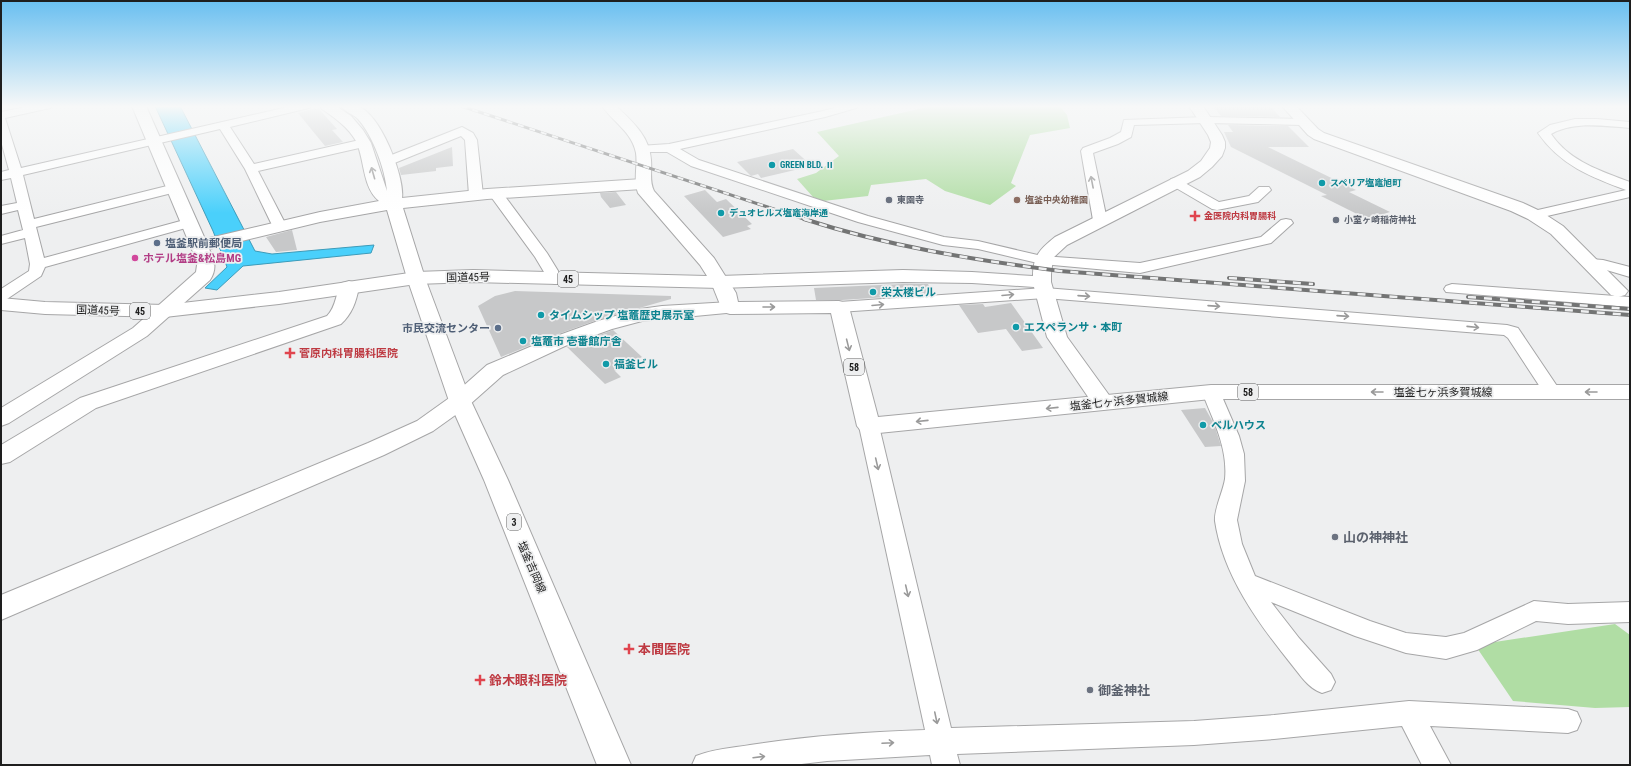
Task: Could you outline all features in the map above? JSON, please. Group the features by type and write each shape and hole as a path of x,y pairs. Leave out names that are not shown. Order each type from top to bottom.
{"main road":[{"path":"1,418 140,332 204,276 207,271 206,245 188,223 160,142"},
{"path":"379,142 388,161 395,190 393,204"},
{"path":"639,142 643,149 644,163 642,184 646,193 708,262 726,293 730,308"},
{"path":"1103,402 1057,337 1044,288 1042,260 1047,252 1061,241 1100,220 1194,174 1209,162 1217,153 1217,142"},
{"path":"1335,142 1518,207 1534,215 1557,230 1626,298"},
{"path":"364,143 379,193 393,204"},
{"path":"206,245 279,226 393,204 476,195 642,184"},
{"name":"塩釜吉岡線","path":"393,204 416,278 460,401 499,487 614,765"},
{"name":"国道45号","path":"1,304 45,308 165,311 272,299 416,278 473,276 720,282 910,276 968,277 1044,288"},
{"path":"1,456 88,403 334,320 342,312 348,298 349,287"},
{"path":"1,608 376,449 425,426 460,401 495,370 558,342 605,325 640,315 662,312 730,308 839,307"},
{"name":"58","path":"839,307 869,426"},
{"name":"塩釜七ヶ浜多賀城線","path":"869,426 1211,392 1630,392"}],"street":[{"path":"1,296 36,273 38,264 7,142"},
{"path":"1,176 143,142"},
{"path":"234,142 251,169 279,226"},
{"path":"388,161 435,142"},
{"path":"471,142 476,195"},
{"path":"643,149 669,148 698,142"},
{"path":"1100,220 1087,151 1112,142"},
{"path":"1549,142 1572,161 1630,187"},
{"path":"251,169 364,143"},
{"path":"669,148 695,163 863,219 943,241 978,245 1042,260 1140,268 1266,240 1286,224"},
{"path":"1176,182 1217,206 1252,199 1264,190"},
{"path":"1,240 30,228 175,188"},
{"path":"1534,215 1630,193"},
{"path":"496,194 542,256 555,279"},
{"path":"1,210 24,205"},
{"path":"38,264 188,223"},
{"path":"1591,264 1604,265 1630,272"},
{"path":"839,307 1044,288 1507,330 1512,332 1515,336 1552,392"},
{"path":"1452,289 1626,298"},
{"path":"1211,392 1227,428 1235,463 1234,490 1226,518 1237,563 1276,629 1322,682"},
{"path":"869,426 944,753"},
{"path":"1247,582 1364,629 1406,643 1446,648 1468,643 1534,611 1568,614 1630,612"},
{"path":"1409,712 1437,765"},
{"path":"706,765 732,760 863,744 944,753 1194,733 1360,718 1409,712 1568,721"}],"green space":[{"path":"826,142 1027,142 1011,183 1016,186 990,205 945,191 926,179 871,185 868,196 823,201 813,197 797,179 816,173 839,156"},
{"path":"1615,624 1630,635 1630,707 1595,708 1513,701 1475,645"}],"water":[{"path":"172,142 198,142 255,251 272,254 374,245 371,253 243,266 217,290 205,288 227,267 213,231"}],"building":[{"path":"322,142 343,142 325,146"},
{"name":"スペリア塩竈旭町","path":"1229,142 1304,142 1309,147 1268,147 1356,190 1349,192 1390,212 1367,219 1321,196 1327,195 1231,147"},
{"path":"452,147 453,166 436,168 436,171 401,175 399,168"},
{"name":"GREEN BLD. Ⅱ","path":"793,149 812,166 761,178 758,174 751,176 737,162"},
{"name":"デュオヒルズ塩竈海岸通","path":"705,190 717,202 726,199 752,224 747,226 751,229 723,237 684,196"},
{"path":"616,192 626,205 610,208 601,197 600,193"},
{"path":"292,230 297,250 276,252 266,237"},
{"name":"栄太楼ビル","path":"928,284 933,294 842,300 816,300 814,288"},
{"name":"塩竈市 壱番館庁舎","path":"515,291 671,296 671,299 597,320 501,357 478,306 495,296"},
{"path":"1011,303 1043,348 1022,351 1006,329 978,333 959,305 983,304 985,307"},
{"name":"福釜ビル","path":"613,330 642,357 615,371 621,377 605,384 567,347"},
{"name":"ベルハウス","path":"1205,408 1214,424 1221,446 1205,447 1181,410"}],"railway":[{"path":"569,142 807,220"},
{"path":"804,219 835,229 931,251 1060,271 1630,315"},
{"path":"1229,278 1313,284"},
{"path":"1468,297 1630,309"}],"place":[{"name":"GREEN BLD. Ⅱ","path":"772,165"},
{"name":"スペリア塩竈旭町","path":"1322,183"},
{"name":"東園寺","path":"889,200"},
{"name":"塩釜中央幼稚園","path":"1017,200"},
{"name":"デュオヒルズ塩竈海岸通","path":"721,213"},
{"name":"金医院内科胃腸科","path":"1195,216"},
{"name":"小室ヶ崎稲荷神社","path":"1336,220"},
{"name":"塩釜駅前郵便局","path":"157,243"},
{"name":"ホテル塩釜&松島MG","path":"135,258"},
{"name":"栄太楼ビル","path":"873,292"},
{"name":"タイムシップ 塩竈歴史展示室","path":"541,315"},
{"name":"エスペランサ・本町","path":"1016,327"},
{"name":"市民交流センター","path":"498,328"},
{"name":"塩竈市 壱番館庁舎","path":"523,341"},
{"name":"菅原内科胃腸科医院","path":"290,353"},
{"name":"福釜ビル","path":"606,364"},
{"name":"ベルハウス","path":"1203,425"},
{"name":"山の神神社","path":"1335,537"},
{"name":"本間医院","path":"629,649"},
{"name":"鈴木眼科医院","path":"480,680"},
{"name":"御釜神社","path":"1090,690"}]}
